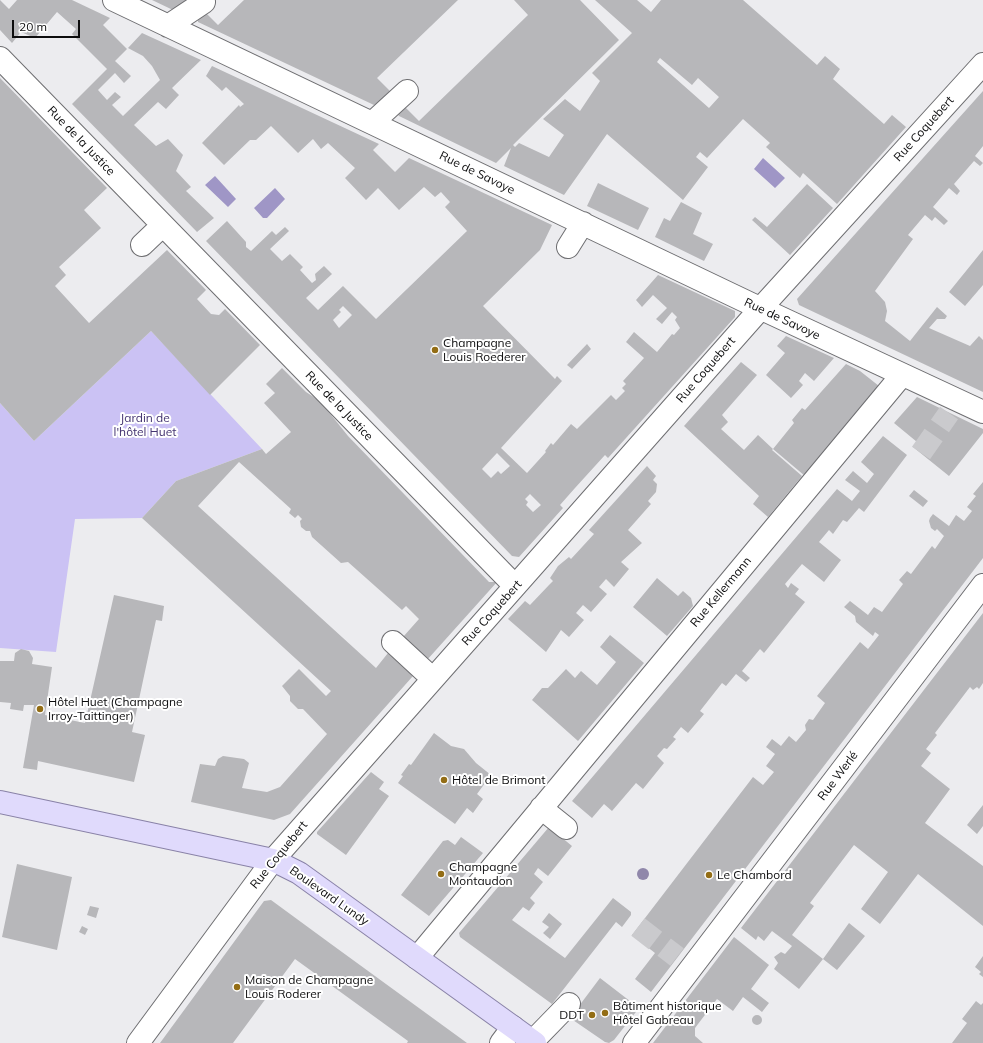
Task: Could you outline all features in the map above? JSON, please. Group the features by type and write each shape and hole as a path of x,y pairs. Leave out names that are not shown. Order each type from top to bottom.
{"main road":[{"name":"Boulevard Lundy","path":"0,802 273,860 299,873 417,958 507,1035 534,1042"}],"street":[{"name":"Rue de Savoye","path":"114,0 902,375 954,407 983,412"},
{"path":"168,26 204,2"},
{"name":"Rue de la Justice","path":"0,58 515,586"},
{"name":"Rue Coquebert","path":"138,1043 273,860 761,308 983,64"},
{"path":"372,123 407,91"},
{"path":"568,247 582,223"},
{"path":"142,245 163,225"},
{"name":"Rue Kellermann","path":"417,958 498,848 541,808 902,375"},
{"name":"Rue Werlé","path":"634,1043 685,962 983,585"},
{"path":"393,642 433,679"},
{"path":"541,808 566,828"},
{"name":"Boulevard Lundy","path":"534,1042 568,1004"}],"green space":[{"name":"Jardin de l'hôtel Huet","path":"151,331 262,449 176,481 142,518 75,519 56,652 0,648 0,403 34,441"}],"shaded area":[{"path":"763,158 785,178 775,188 754,169"},
{"path":"215,176 236,199 228,207 205,185"},
{"path":"275,188 285,199 267,218 263,218 254,208"}],"building":[{"path":"0,0 9,9 17,0 72,0 110,18 103,25 127,49 115,61 131,76 124,83 115,73 98,90 107,100 115,92 121,97 112,105 123,116 160,80 152,66 143,56 128,48 142,33 201,60 172,88 179,95 166,109 158,102 134,125 156,146 168,139 183,155 176,171 191,187 186,191 214,218 197,232 72,104 107,69 72,34 76,29 57,12 35,38 21,32 12,43 0,30"},
{"path":"152,0 189,0 173,10"},
{"path":"244,0 458,0 377,78 390,91 385,101 374,105 198,22 198,17 205,12 218,25"},
{"path":"514,0 580,0 619,40 513,145 515,147 519,143 549,157 564,135 543,119 565,99 580,111 600,81 592,73 632,33 595,0 637,0 651,12 661,0 743,0 817,65 825,56 840,69 833,79 884,124 892,115 906,127 837,204 803,173 800,178 766,147 770,143 743,119 707,158 700,152 696,157 708,167 683,200 607,134 564,195 504,166 511,148 496,163 399,116 396,112 405,107 419,121 528,15","holes":["660,58 692,85 698,78 719,97 709,108 657,62"]},
{"path":"212,66 379,144 373,150 395,172 409,158 552,225 540,250 483,306 555,379 557,376 562,381 501,448 527,473 546,452 545,451 551,443 553,445 571,424 577,429 611,395 616,400 625,391 622,388 626,384 623,381 644,358 626,342 634,332 657,352 672,334 674,335 680,328 675,320 677,317 672,312 662,324 656,319 667,308 653,295 642,307 636,300 658,275 735,311 735,317 608,458 605,455 575,488 560,505 563,508 519,557 512,556 206,241 227,221 246,242 246,247 251,251 272,231 276,235 285,227 289,231 270,249 282,261 290,254 303,267 300,270 312,283 316,280 315,274 324,266 332,274 306,298 318,310 343,286 376,319 467,231 445,207 450,202 441,192 435,197 424,187 399,210 378,188 366,200 345,178 355,168 328,143 321,149 313,139 298,153 271,126 256,140 250,140 224,165 202,143 239,105 240,107 244,104 226,87 222,91 206,76","holes":["343,306 352,315 339,328 333,320 341,312 339,310","497,453 510,466 501,474 498,471 491,478 482,469","530,494 541,505 533,512 526,505 528,502 525,499"]},
{"path":"0,78 107,188 84,210 101,228 59,267 66,275 55,286 89,323 167,250 206,290 197,299 211,314 219,315 225,309 260,345 210,395 151,331 34,441 0,403"},
{"path":"983,91 983,146 975,156 983,163 980,166 974,161 954,184 960,191 957,195 949,188 933,207 948,221 944,225 935,217 932,221 925,215 908,235 913,239 875,291 885,302 887,311 885,321 910,341 937,307 947,316 945,319 937,319 929,328 970,346 979,336 983,340 983,392 799,305 797,299"},
{"path":"598,183 649,208 638,230 587,206"},
{"path":"807,184 833,208 790,255 752,220 755,217 767,227"},
{"path":"681,202 702,213 693,234 713,244 704,261 655,237 664,218 670,221"},
{"path":"983,250 983,285 965,306 949,292"},
{"path":"786,336 834,358 814,381 805,373 799,381 803,385 791,398 766,375 785,353 777,346"},
{"path":"587,344 591,349 572,369 567,365"},
{"path":"741,362 757,375 722,415 728,422 721,429 744,450 758,435 773,449 772,450 802,476 768,517 753,504 759,496 684,426"},
{"path":"846,364 860,371 879,386 805,476 773,449 794,423 792,420 802,408 805,410"},
{"path":"282,368 306,392 320,401 348,436 489,582 497,582 427,660 403,637 419,619 406,606 402,610 348,562 341,563 312,537 310,531 306,531 301,527 300,521 302,519 298,515 295,518 289,513 291,509 239,462 198,506 376,668 388,653 413,676 290,814 274,820 191,802 200,764 215,766 218,759 223,756 244,759 249,763 242,788 267,792 280,787 327,734 303,709 298,709 290,701 290,696 282,686 299,669 326,696 331,691 142,518 176,481 262,449 266,454 291,432 264,403 275,393 266,384"},
{"path":"917,397 983,429 983,433 949,476 913,447 917,442 894,423"},
{"path":"883,436 907,455 864,512 859,508 847,522 843,520 833,534 829,530 819,542 841,560 824,582 802,564 785,584 788,588 791,583 799,589 795,594 805,602 764,653 760,649 742,671 750,678 746,682 736,674 726,686 722,683 700,711 704,714 688,733 681,727 673,737 676,739 667,749 664,748 657,756 664,763 643,789 636,783 612,811 604,804 592,818 572,801 837,489 852,501 860,491 845,480 853,471 867,483 874,474 861,462"},
{"path":"647,466 656,476 653,480 657,484 656,492 648,501 651,504 628,530 642,543 621,562 629,569 614,587 606,579 599,587 607,594 591,612 583,605 576,613 584,620 569,637 561,630 546,652 508,619 525,601 530,605 553,581 550,578 558,566 569,557 571,559 594,534 589,530"},
{"path":"983,482 983,558 651,992 635,979 655,953 632,935 753,777 763,785 774,772 766,766 775,754 766,747 772,739 781,746 789,736 796,742 806,730 805,725 809,719 813,720 825,703 817,696 860,642 868,649 879,635 875,632 873,636 856,622 855,616 844,607 850,601 868,615 874,607 882,612 903,584 899,580 907,571 911,574 932,546 935,549 944,536 937,529 935,531 931,528 929,521 933,514 949,526 956,515 964,521 972,511 967,507 976,496 973,494"},
{"path":"914,490 928,501 923,507 909,496"},
{"path":"657,578 678,596 683,591 691,598 693,606 667,636 633,607"},
{"path":"114,595 164,606 162,621 156,620 132,732 145,735 134,782 38,761 37,770 23,768 34,705 24,705 23,711 10,709 11,703 0,702 0,661 14,661 15,653 21,649 29,651 33,658 32,664 52,667 45,715 85,723"},
{"path":"983,613 983,683 979,689 977,687 973,690 970,687 935,733 937,735 926,749 931,753 921,766 950,789 925,823 983,866 983,926 918,874 880,924 861,909 888,872 854,845 810,903 814,906 792,935 823,959 799,989 774,969 778,963 774,957 781,952 785,954 792,946 772,931 764,941 758,936 756,940 741,928"},
{"path":"610,635 644,663 578,741 532,700 542,688 548,688 566,669 575,678 581,671 597,685 616,662 600,647"},
{"name":"Hôtel de Brimont","path":"434,733 451,746 464,749 476,763 491,775 477,794 483,799 473,813 467,808 455,824 398,783 403,776 401,775 409,764 411,765"},
{"path":"371,772 384,782 379,789 389,796 346,855 317,834 317,832"},
{"path":"983,805 983,826 977,834 967,825"},
{"path":"549,827 572,846 548,876 538,868 534,874 543,882 530,898 535,903 529,911 523,907 512,920 565,958 613,898 631,912 631,915 622,927 616,922 552,1004 460,937 459,933"},
{"name":"Champagne Montaudon","path":"461,837 483,853 429,916 401,895 443,841 448,840 455,845"},
{"path":"17,864 72,877 57,950 2,937"},
{"name":"Maison de Champagne Louis Roderer","path":"271,900 467,1043 407,1043 408,1041 295,959 233,1043 160,1043 264,901"},
{"path":"90,906 99,908 96,918 87,915"},
{"path":"549,913 562,924 550,939 543,933 549,927 542,922"},
{"path":"849,923 865,936 837,970 823,959"},
{"path":"82,926 88,929 85,935 79,932"},
{"path":"734,937 769,965 751,989 769,1003 762,1012 743,997 733,1011 717,999 695,1028 695,1036 703,1043 653,1043"},
{"path":"983,956 983,977 979,974 981,972 975,967"},
{"name":"Bâtiment historique Hôtel Gabreau","path":"600,978 639,1008 614,1040 609,1043 605,1042 570,1018"},
{"path":"976,1001 981,1005 983,1003 983,1043 952,1043 967,1023 962,1019"},
{"path":"755,1015 759,1015 762,1020 759,1025 755,1025 752,1022 752,1018"}],"tunnel":[{"path":"921,453 949,413"},
{"path":"638,927 677,957"}],"place":[{"name":"Champagne Louis Roederer","path":"435,350"},
{"name":"Hôtel Huet (Champagne Irroy-Taittinger)","path":"40,709"},
{"name":"Hôtel de Brimont","path":"444,780"},
{"name":"Champagne Montaudon","path":"441,874"},
{"name":"Le Chambord","path":"709,875"},
{"name":"Maison de Champagne Louis Roderer","path":"237,987"},
{"name":"Bâtiment historique Hôtel Gabreau","path":"605,1013"},
{"name":"DDT","path":"592,1015"}]}
